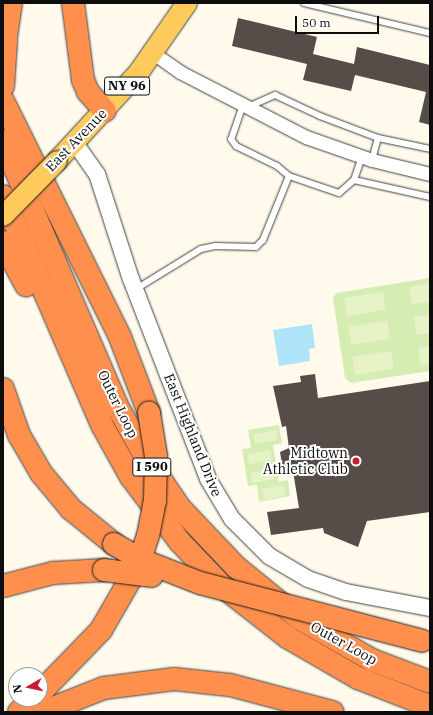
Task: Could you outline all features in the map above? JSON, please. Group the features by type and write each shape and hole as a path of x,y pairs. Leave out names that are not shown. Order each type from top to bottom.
{"highway":[{"path":"3,86 4,47 11,3"},
{"path":"73,3 83,80 88,92 105,111"},
{"path":"3,101 122,341 149,413 156,456 155,501 148,536 138,566 101,630 48,685"},
{"name":"Outer Loop","path":"3,141 116,404 146,458 180,508 222,554 284,607 366,656 430,682"},
{"name":"Outer Loop","path":"3,196 93,406 120,459 155,511 222,586 270,625 323,659 358,678 430,706"},
{"path":"3,242 93,406"},
{"path":"3,389 19,434 41,473 71,509 114,544 158,567 220,589 426,642"},
{"path":"3,586 54,573 104,570 220,589"},
{"path":"43,712 104,688 174,679 234,686 332,712"}],"main road":[{"name":"East Avenue","path":"3,216 105,111 153,53 187,3"}],"street":[{"path":"153,53 180,72 306,137 367,158 430,174"},
{"name":"East Highland Drive","path":"75,143 97,174 135,290 211,485 228,513 246,536 281,565 314,582 346,592 430,608"}],"lane":[{"path":"304,3 430,33"},
{"path":"378,138 354,180 339,193 289,176 277,166 236,146 231,139 245,106 276,95 320,116 378,138 430,149"},
{"path":"135,290 200,249 215,246 256,247 263,240 289,176"},
{"path":"354,180 430,197"}],"green space":[{"path":"430,278 430,371 351,383 345,378 333,298 336,293"},
{"path":"430,283 430,302 412,304 409,287"},
{"path":"383,292 386,310 347,316 344,298"},
{"path":"430,315 430,333 417,335 414,317"},
{"path":"387,321 390,339 351,345 348,327"},
{"path":"430,346 430,364 421,365 418,348"},
{"path":"391,351 394,369 355,375 352,357"},
{"path":"279,425 282,443 273,445 279,482 288,480 290,496 259,502 257,485 248,486 242,449 251,448 248,430"},
{"path":"276,430 278,440 255,444 253,434"},
{"path":"270,450 272,460 249,464 247,454"},
{"path":"272,469 274,479 252,483 250,473"},
{"path":"284,485 286,496 264,500 262,489"}],"water":[{"path":"312,324 315,348 309,349 310,361 279,366 273,330"}],"building":[{"path":"238,18 317,37 313,54 354,64 357,47 430,65 430,125 419,122 426,92 355,75 351,91 303,80 307,64 232,46"},
{"name":"Midtown Athletic Club","path":"315,374 318,398 430,381 430,512 367,521 358,547 324,533 323,528 271,535 267,512 299,508 293,471 283,470 280,452 289,448 286,426 282,427 273,386 301,382 300,376"}],"place":[{"name":"Midtown Athletic Club","path":"356,461"}]}
